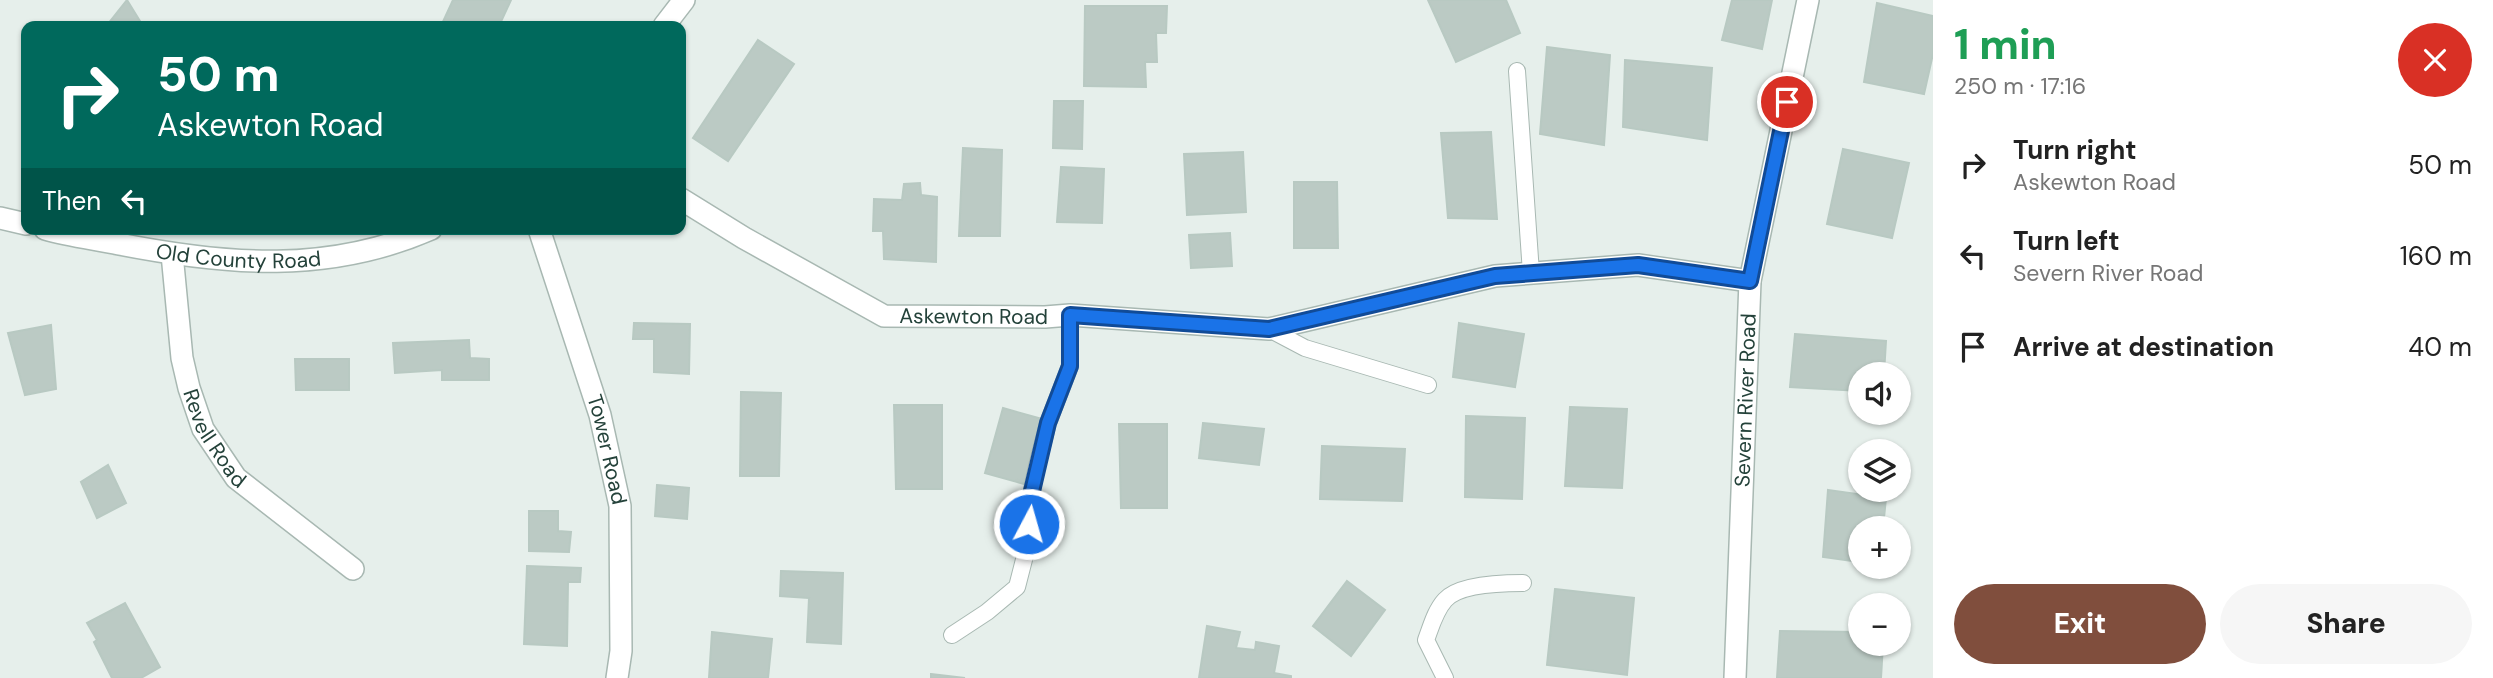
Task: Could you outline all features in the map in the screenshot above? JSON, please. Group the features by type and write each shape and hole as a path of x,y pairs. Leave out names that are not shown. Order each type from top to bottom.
{"street":[{"path":"668,21 684,0"},
{"name":"Severn River Road","path":"1735,678 1750,281 1808,0"},
{"name":"Askewton Road","path":"686,202 744,238 884,316 1070,315 1269,329 1495,276 1638,265 1750,281"},
{"path":"0,218 21,222"},
{"name":"Old County Road","path":"76,235 172,254 282,262 332,258 376,250 415,235"},
{"name":"Tower Road","path":"540,235 600,415 620,506 621,651 617,678"},
{"name":"Revell Road","path":"172,254 182,358 203,429 236,478 353,569"}],"lane":[{"path":"1517,71 1531,273"},
{"path":"952,635 987,612 1017,587 1028,544 1029,504 1037,466 1048,423 1070,366 1070,315"},
{"path":"1269,329 1305,348 1428,385"},
{"path":"1445,678 1426,640 1433,620 1446,598 1491,583 1523,583"}],"building":[{"path":"127,0 140,21 110,21"},
{"path":"453,0 511,0 501,21 443,21"},
{"path":"1428,0 1506,0 1520,33 1456,62"},
{"path":"1732,0 1772,0 1762,49 1722,40"},
{"path":"1877,3 1933,16 1933,54 1924,94 1864,82"},
{"path":"1085,6 1167,6 1166,33 1156,33 1157,62 1145,62 1146,87 1084,86"},
{"path":"758,40 794,64 728,161 693,138"},
{"path":"1547,47 1610,55 1604,145 1540,134"},
{"path":"1625,60 1712,68 1707,140 1623,127"},
{"path":"1054,101 1083,101 1082,149 1053,148"},
{"path":"1491,132 1497,219 1448,218 1441,133"},
{"path":"963,148 1002,150 1000,236 959,236"},
{"path":"1843,149 1909,163 1892,238 1827,224"},
{"path":"1243,152 1246,212 1187,215 1184,154"},
{"path":"1061,167 1104,169 1102,223 1057,222"},
{"path":"1294,182 1337,182 1338,248 1294,248"},
{"path":"920,183 921,195 937,197 936,262 884,259 883,231 873,231 874,199 902,200 904,184"},
{"path":"1230,233 1232,266 1191,268 1189,235"},
{"path":"634,323 690,324 689,374 654,372 654,339 633,339"},
{"path":"1459,323 1524,334 1515,387 1453,377"},
{"path":"51,325 56,389 25,395 8,333"},
{"path":"1795,334 1886,341 1885,362 1848,362 1848,390 1790,387"},
{"path":"469,340 470,358 489,359 489,380 442,380 442,370 395,373 393,343"},
{"path":"295,359 349,359 349,390 296,390"},
{"path":"741,392 781,393 779,476 740,476"},
{"path":"894,405 942,405 942,489 896,489"},
{"path":"1570,407 1627,409 1622,488 1565,486"},
{"path":"1003,408 1042,419 1024,484 985,473"},
{"path":"1466,416 1525,418 1522,499 1465,497"},
{"path":"1203,423 1264,429 1259,465 1199,458"},
{"path":"1119,424 1167,424 1167,508 1121,508"},
{"path":"1322,446 1405,449 1402,501 1320,499"},
{"path":"108,465 126,503 97,518 81,482"},
{"path":"657,485 689,488 687,519 655,516"},
{"path":"1828,490 1848,493 1848,502 1886,502 1884,516 1848,516 1848,560 1823,557"},
{"path":"529,511 558,511 558,531 571,532 569,552 529,551"},
{"path":"527,566 581,568 580,582 568,582 567,646 524,644"},
{"path":"781,571 843,573 841,644 807,642 809,598 780,596"},
{"path":"1347,581 1385,610 1351,656 1313,626"},
{"path":"1555,589 1634,598 1627,675 1547,665"},
{"path":"125,603 160,667 141,678 112,678 87,623"},
{"path":"1207,626 1240,632 1236,648 1255,650 1256,642 1279,646 1274,673 1291,678 1199,678"},
{"path":"1780,631 1848,632 1848,656 1882,656 1881,678 1777,678"},
{"path":"712,632 772,639 768,678 709,678"},
{"path":"931,674 965,678 931,678"}],"route":[{"path":"1029,524 1029,504 1048,423 1070,366 1070,315 1269,329 1495,276 1638,265 1750,281 1787,102"}]}
